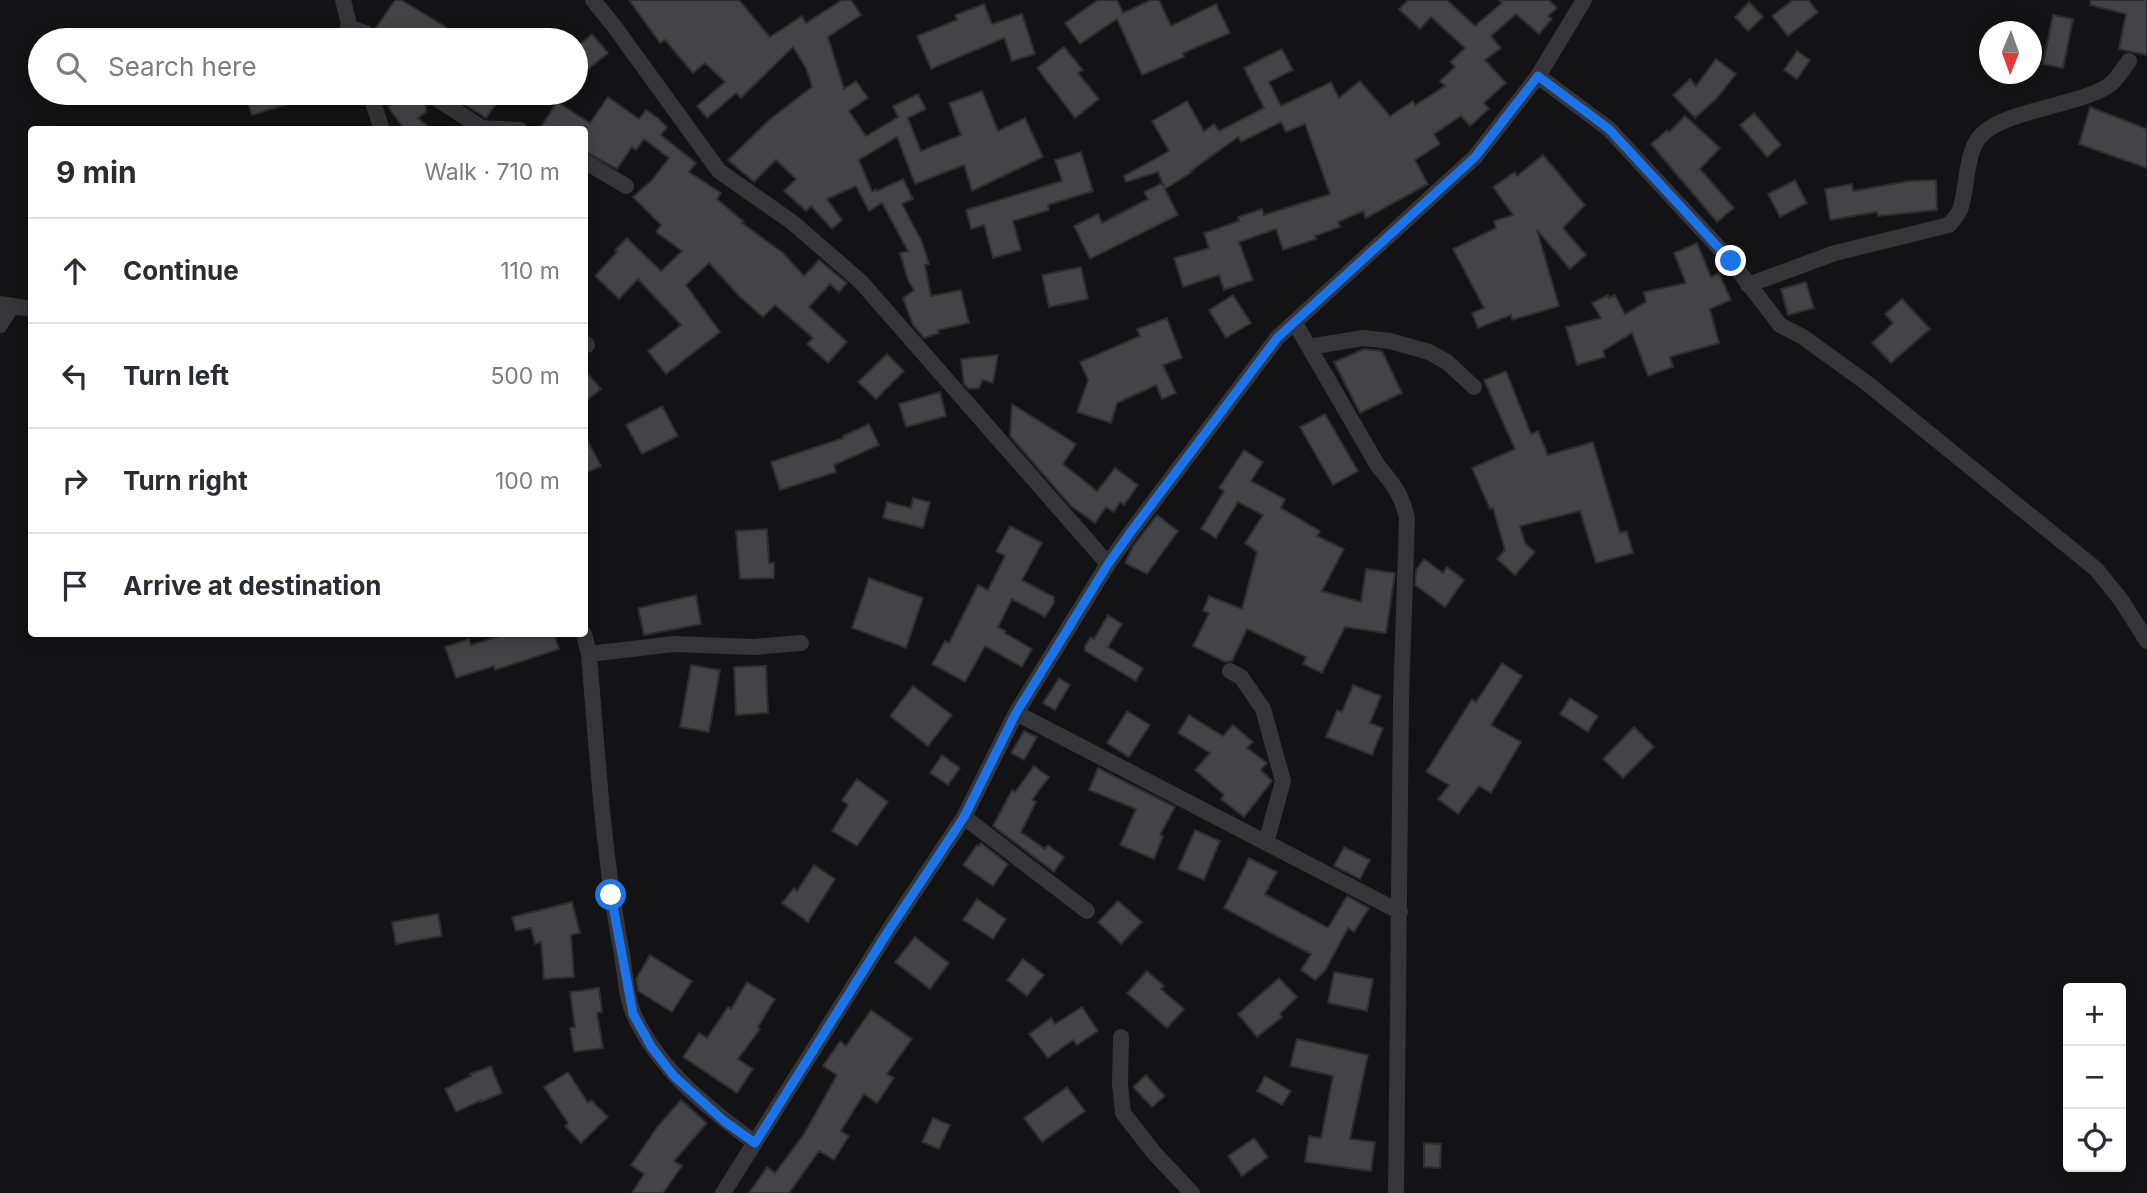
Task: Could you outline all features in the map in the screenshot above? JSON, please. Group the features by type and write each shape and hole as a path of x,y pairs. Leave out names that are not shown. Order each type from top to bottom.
{"street":[{"path":"343,0 349,28"},
{"path":"593,0 719,171 792,222 860,282 1108,564"},
{"path":"723,1193 889,930 964,817 1016,713 1108,564 1277,338 1475,157 1538,76 1584,0"},
{"path":"1748,285 1835,253 1950,225 1961,209 1966,174 1978,139 1984,133 2009,117 2049,108 2109,85 2129,61"},
{"path":"1538,76 1609,129 1731,261 1780,325 1803,337 1868,384 2096,569 2122,600 2147,641"},
{"path":"374,105 381,126"},
{"path":"446,105 478,126"},
{"path":"588,163 626,186"},
{"path":"0,325 6,305 28,308"},
{"path":"1295,323 1378,466 1394,485 1404,503 1407,519 1401,701 1396,1193"},
{"path":"1309,347 1363,338 1390,341 1429,352 1447,362 1474,387"},
{"path":"585,637 589,653 611,895 633,1014 652,1048 674,1076 724,1121 755,1143"},
{"path":"589,653 674,644 754,647 801,643"},
{"path":"1230,671 1241,677 1263,709 1283,781 1266,843"},
{"path":"1016,713 1400,912"},
{"path":"964,817 1087,911"},
{"path":"1121,1037 1120,1084 1123,1113 1155,1154 1192,1193"}],"building":[{"path":"395,0 401,0 446,27 445,28 376,28"},
{"path":"629,0 739,0 770,37 802,16 806,23 842,0 851,0 861,15 828,37 844,89 856,81 868,98 849,111 866,136 898,117 893,106 918,94 926,109 908,118 921,151 961,135 949,103 982,91 998,131 1025,118 1043,157 972,191 964,165 915,184 897,137 859,160 872,192 903,179 913,199 902,204 922,242 929,264 925,265 931,296 961,290 969,323 938,330 939,333 924,338 913,325 903,298 914,290 900,253 908,251 882,203 869,211 856,186 827,199 842,220 832,229 811,206 806,211 784,191 796,179 776,160 754,182 728,160 769,120 812,87 806,68 793,47 741,98 736,93 707,118 697,106 725,82 705,63 693,73 665,40 660,43"},
{"path":"1098,0 1117,0 1123,13 1151,0 1159,0 1171,26 1216,4 1230,33 1183,53 1184,57 1142,75 1117,19 1080,44 1065,23"},
{"path":"1408,0 1447,0 1475,26 1502,3 1499,0 1549,0 1557,8 1548,16 1552,19 1539,34 1516,14 1491,36 1501,48 1485,60 1506,83 1484,103 1489,109 1470,126 1461,116 1434,134 1440,144 1415,160 1428,184 1366,218 1363,211 1338,222 1340,227 1315,236 1316,239 1283,250 1276,229 1239,242 1253,280 1224,290 1219,275 1183,287 1174,258 1209,248 1204,233 1239,221 1238,217 1262,209 1264,215 1330,194 1305,124 1286,132 1281,122 1241,142 1238,137 1165,189 1178,215 1090,259 1074,226 1098,214 1102,223 1148,199 1144,192 1162,183 1164,187 1158,172 1126,182 1124,176 1169,151 1152,121 1187,101 1204,131 1214,124 1219,131 1264,108 1244,68 1263,58 1282,49 1293,70 1269,82 1281,106 1331,82 1339,98 1360,81 1390,116 1413,101 1415,105 1445,86 1440,81 1455,67 1450,62 1465,48 1431,17 1420,29 1399,9"},
{"path":"1793,0 1808,0 1818,12 1788,36 1772,16"},
{"path":"2091,0 2147,0 2147,55 2119,49 2126,14 2090,5"},
{"path":"1749,2 1763,17 1748,31 1735,17"},
{"path":"984,4 992,24 1022,14 1035,54 1012,61 1004,38 931,69 917,36 957,20 955,15"},
{"path":"2053,15 2073,19 2063,68 2043,64"},
{"path":"592,34 608,53 588,69 588,38"},
{"path":"1064,47 1083,70 1078,73 1099,99 1075,118 1037,68"},
{"path":"1797,51 1810,60 1797,79 1784,70"},
{"path":"1716,59 1736,74 1717,98 1695,118 1673,95 1690,79 1696,86"},
{"path":"608,97 639,119 646,110 667,127 661,135 696,163 689,172 721,193 717,199 744,222 742,223 783,253 804,276 819,260 847,283 839,292 830,284 809,307 847,342 828,363 807,344 813,338 775,305 763,317 740,297 709,263 686,285 720,332 666,374 648,351 681,325 638,279 619,299 595,276 627,238 661,271 682,251 656,232 661,225 633,197 652,180 669,158 644,139 636,150 632,147 617,169 588,153 588,126 542,126 555,105 562,105 590,123"},
{"path":"249,105 284,105 252,115"},
{"path":"425,105 426,112 418,118 427,126 402,126 388,107"},
{"path":"466,105 495,105 486,118"},
{"path":"2090,107 2147,129 2147,168 2079,144"},
{"path":"1754,113 1781,145 1767,157 1740,125"},
{"path":"1685,116 1720,148 1700,169 1734,208 1717,222 1651,144 1667,130 1669,132"},
{"path":"1081,152 1093,191 1048,205 1049,210 1013,221 1021,250 993,258 984,225 971,229 966,210 1062,181 1055,160"},
{"path":"1543,155 1585,205 1563,228 1586,255 1570,269 1537,230 1559,306 1512,320 1511,315 1478,328 1472,313 1484,308 1453,249 1496,228 1494,221 1513,215 1493,187 1515,172 1517,176"},
{"path":"1795,180 1807,203 1780,217 1768,194"},
{"path":"1936,180 1937,210 1878,216 1877,212 1830,220 1825,189 1852,184 1853,191 1909,181"},
{"path":"1697,243 1711,277 1719,273 1731,300 1710,309 1719,343 1670,357 1673,367 1648,376 1632,333 1603,351 1605,357 1577,365 1566,327 1601,318 1592,303 1608,295 1609,298 1615,295 1625,314 1646,302 1644,292 1686,283 1674,253"},
{"path":"1081,267 1088,299 1049,307 1042,275"},
{"path":"1806,282 1814,308 1788,315 1781,289"},
{"path":"1233,295 1251,323 1226,338 1209,310"},
{"path":"1902,299 1930,329 1891,363 1872,343 1893,323 1885,314"},
{"path":"1167,318 1182,358 1163,365 1176,393 1162,399 1156,385 1117,403 1111,423 1077,412 1088,380 1080,362 1140,336 1137,329"},
{"path":"1364,349 1382,351 1402,393 1360,413 1334,362"},
{"path":"887,354 904,371 876,399 858,382"},
{"path":"998,355 993,383 983,380 979,388 969,389 964,384 961,359"},
{"path":"1506,371 1531,434 1538,431 1548,455 1593,442 1620,533 1627,531 1633,553 1596,563 1580,511 1520,526 1525,543 1535,552 1515,575 1497,559 1505,550 1493,508 1490,509 1472,468 1515,449 1484,380"},
{"path":"588,374 601,389 588,400"},
{"path":"940,392 946,416 906,427 899,404"},
{"path":"1012,404 1076,444 1063,464 1097,491 1115,468 1138,485 1124,505 1120,502 1114,512 1106,507 1095,523 1071,506 1010,436"},
{"path":"662,406 678,436 642,454 626,425"},
{"path":"1325,414 1358,471 1333,485 1300,427"},
{"path":"869,424 879,445 834,465 836,472 780,490 771,462 843,438"},
{"path":"588,442 601,466 588,472"},
{"path":"1244,450 1263,462 1251,481 1285,499 1281,508 1320,531 1317,536 1344,549 1322,591 1361,602 1366,569 1395,573 1386,633 1345,627 1322,673 1303,664 1306,657 1247,629 1232,661 1225,662 1193,646 1209,613 1203,611 1209,596 1242,609 1257,552 1245,543 1263,515 1238,502 1216,538 1201,529 1224,491 1219,488"},
{"path":"913,498 930,502 923,528 883,518 887,502 911,508"},
{"path":"1157,515 1178,531 1147,574 1125,563 1133,546"},
{"path":"1010,526 1042,543 1022,580 1054,597 1054,603 1045,617 1012,599 998,627 1032,649 1022,667 985,646 965,682 932,664 945,641 949,643 978,585 988,590 1005,556 996,551"},
{"path":"767,529 769,563 774,563 774,578 740,579 736,531"},
{"path":"1424,559 1443,573 1447,567 1464,580 1445,607 1415,585 1416,570"},
{"path":"869,578 923,598 906,648 852,628"},
{"path":"696,595 701,624 644,635 638,608"},
{"path":"1108,615 1122,624 1108,647 1143,668 1136,681 1085,651 1085,646 1091,637 1094,639"},
{"path":"497,637 555,637 559,649 495,670 494,666 456,678 445,647 469,639 471,645"},
{"path":"1502,663 1522,676 1491,725 1521,742 1491,793 1479,786 1458,814 1438,799 1449,785 1426,772 1472,699 1476,702"},
{"path":"691,665 720,670 709,732 680,727"},
{"path":"766,666 768,713 736,715 734,667"},
{"path":"1059,678 1070,685 1055,710 1043,703"},
{"path":"1353,685 1381,696 1370,723 1383,728 1372,755 1326,737 1337,710 1342,712"},
{"path":"913,686 952,715 928,746 890,716"},
{"path":"1570,698 1598,716 1588,732 1560,714"},
{"path":"1127,711 1150,725 1129,757 1107,743"},
{"path":"1189,715 1223,736 1233,725 1253,742 1247,748 1267,763 1261,770 1272,781 1244,817 1221,799 1224,795 1195,770 1210,753 1178,733"},
{"path":"1634,727 1654,747 1623,778 1603,759"},
{"path":"1024,731 1037,737 1024,760 1011,753"},
{"path":"942,755 960,768 948,785 930,773"},
{"path":"1034,766 1049,777 1032,800 1036,802 1021,832 1045,849 1048,845 1064,857 1054,872 993,826 1012,790 1015,792"},
{"path":"1098,768 1175,807 1160,835 1163,836 1154,859 1120,845 1136,809 1089,790"},
{"path":"857,779 888,802 857,846 832,831 848,805 842,800"},
{"path":"1195,830 1220,841 1204,880 1178,869"},
{"path":"981,843 1008,864 993,886 963,865"},
{"path":"1344,847 1370,860 1360,879 1334,866"},
{"path":"1249,858 1277,872 1265,894 1328,928 1347,896 1369,908 1354,932 1348,928 1325,971 1315,980 1301,970 1311,954 1224,908"},
{"path":"814,865 835,879 808,922 782,903 794,888 797,891"},
{"path":"977,899 1006,919 993,939 963,920"},
{"path":"1118,901 1142,922 1121,944 1098,922"},
{"path":"572,902 580,933 571,935 574,977 544,979 541,942 535,944 531,928 516,931 512,917"},
{"path":"438,914 442,936 396,944 392,922"},
{"path":"915,937 949,963 930,989 895,962"},
{"path":"650,955 692,981 672,1012 638,991 636,979"},
{"path":"1023,959 1044,975 1027,996 1007,980"},
{"path":"1147,971 1164,986 1161,989 1184,1009 1167,1028 1127,993"},
{"path":"1334,972 1373,979 1367,1011 1328,1003"},
{"path":"1279,978 1297,997 1280,1014 1282,1017 1257,1037 1238,1014"},
{"path":"747,982 775,999 758,1027 760,1029 738,1059 753,1069 737,1093 683,1057 699,1033 707,1038 728,1007 731,1009"},
{"path":"599,988 602,1012 597,1013 603,1048 574,1052 570,1028 575,1027 570,992"},
{"path":"1082,1007 1098,1031 1077,1045 1073,1040 1048,1058 1029,1034 1051,1018 1055,1024"},
{"path":"871,1010 912,1039 887,1074 894,1078 877,1103 864,1094 841,1131 849,1136 834,1160 819,1151 789,1193 749,1193 767,1167 775,1173 804,1134 837,1075 823,1066 840,1041 846,1046"},
{"path":"1297,1039 1368,1055 1350,1139 1375,1142 1371,1171 1305,1162 1309,1136 1321,1138 1333,1076 1290,1066"},
{"path":"491,1066 502,1093 456,1112 445,1089 471,1076 470,1074"},
{"path":"568,1072 588,1103 591,1100 608,1117 581,1143 565,1126 568,1123 544,1087"},
{"path":"1146,1075 1165,1096 1152,1107 1133,1087"},
{"path":"1265,1076 1291,1091 1282,1105 1257,1091"},
{"path":"1067,1087 1085,1111 1042,1142 1024,1118"},
{"path":"681,1100 707,1123 674,1161 682,1166 663,1193 632,1193 644,1174 631,1165 658,1126"},
{"path":"933,1118 950,1125 939,1149 922,1142"},
{"path":"1254,1138 1268,1157 1242,1176 1228,1156"},
{"path":"1424,1143 1441,1144 1440,1168 1424,1167"}],"route":[{"path":"611,895 633,1014 652,1048 674,1076 724,1121 755,1143 889,930 964,817 1016,713 1130,533 1277,338 1475,157 1538,76 1609,129 1731,261"}]}
